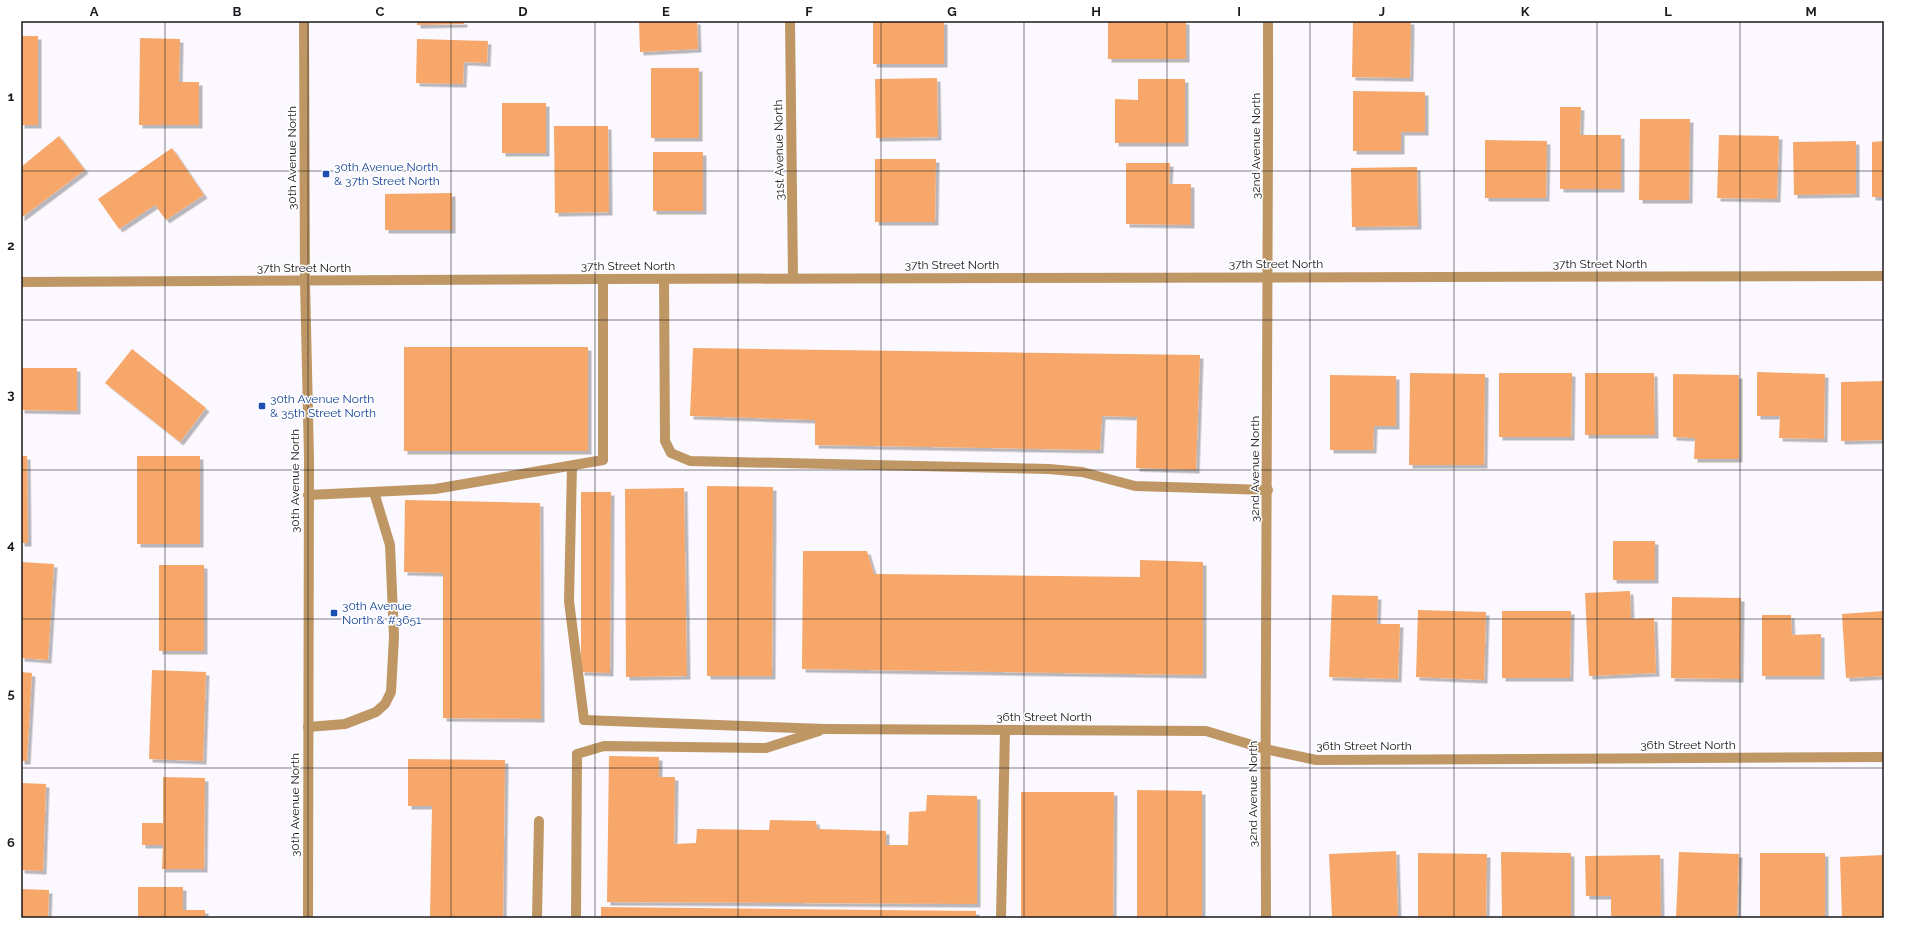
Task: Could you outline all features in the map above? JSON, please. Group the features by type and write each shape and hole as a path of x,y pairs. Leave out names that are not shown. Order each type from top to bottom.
{"street":[{"name":"30th Avenue North","path":"304,21 305,282 309,458 308,918"},
{"name":"31st Avenue North","path":"790,21 793,278"},
{"name":"32nd Avenue North","path":"1266,918 1265,749 1269,277 1268,21"},
{"name":"37th Street North","path":"21,282 305,282 793,278 1884,276"},
{"path":"308,495 435,489 602,460 603,279"},
{"path":"664,279 665,441 672,453 690,461 1049,469 1082,472 1135,486 1268,490"},
{"name":"36th Street North","path":"572,466 569,601 584,720 825,729 1206,731 1265,749 1316,760 1884,757"},
{"path":"308,727 345,724 376,712 385,704 391,692 394,637 390,545 374,492"},
{"path":"576,918 577,754 604,746 766,748 825,729"},
{"path":"1001,918 1005,730"},
{"path":"537,918 539,821"}],"building":[{"path":"417,21 464,21 464,24 417,25"},
{"path":"639,21 697,21 698,49 640,52"},
{"path":"873,21 944,21 944,64 873,64"},
{"path":"1108,21 1186,21 1186,59 1108,59"},
{"path":"1353,21 1411,21 1410,78 1352,77"},
{"path":"21,36 38,36 38,125 21,125"},
{"path":"140,38 180,39 179,82 199,82 199,125 139,125"},
{"path":"417,39 488,41 487,63 464,62 463,84 416,83"},
{"path":"651,68 699,68 699,138 651,138"},
{"path":"937,78 938,137 876,138 875,79"},
{"path":"1138,79 1185,79 1185,143 1115,143 1115,99 1138,100"},
{"path":"1353,91 1425,92 1425,132 1401,132 1401,151 1353,151"},
{"path":"502,103 546,103 546,153 502,153"},
{"path":"1560,107 1581,107 1580,135 1621,135 1621,189 1560,189"},
{"path":"1640,119 1690,119 1689,200 1639,200"},
{"path":"554,126 608,126 609,212 555,213"},
{"path":"1719,135 1779,136 1777,199 1717,198"},
{"path":"59,136 85,170 21,218 21,167"},
{"path":"1485,140 1547,141 1546,198 1485,198"},
{"path":"1856,141 1856,194 1794,195 1793,142"},
{"path":"1884,141 1884,197 1872,197 1872,142"},
{"path":"172,148 204,195 166,220 155,205 119,229 98,199"},
{"path":"653,152 703,152 703,211 653,211"},
{"path":"875,159 936,159 935,222 875,222"},
{"path":"1126,163 1170,163 1169,184 1191,184 1191,225 1126,224"},
{"path":"1417,167 1418,226 1352,227 1351,168"},
{"path":"452,193 452,230 385,230 385,194"},
{"path":"404,347 588,347 588,451 404,451"},
{"path":"693,348 1200,355 1196,470 1136,468 1137,417 1102,416 1100,450 815,445 815,420 690,416"},
{"path":"132,349 206,408 180,442 105,383"},
{"path":"21,368 77,368 77,411 21,410"},
{"path":"1757,372 1825,374 1824,439 1779,438 1780,416 1757,416"},
{"path":"1410,373 1485,374 1484,465 1409,465"},
{"path":"1499,373 1572,373 1571,437 1499,437"},
{"path":"1585,373 1654,373 1655,435 1585,435"},
{"path":"1673,374 1739,375 1739,459 1694,459 1695,438 1673,437"},
{"path":"1330,375 1396,376 1396,426 1374,426 1373,450 1330,450"},
{"path":"1884,381 1884,440 1841,441 1841,382"},
{"path":"21,456 27,456 28,543 21,543"},
{"path":"137,456 200,456 200,544 137,544"},
{"path":"707,486 773,487 772,676 707,676"},
{"path":"684,488 687,676 626,677 625,489"},
{"path":"581,492 611,492 610,673 581,672"},
{"path":"405,500 540,503 541,719 443,718 443,573 404,572"},
{"path":"1613,541 1655,541 1655,580 1613,580"},
{"path":"803,551 867,551 874,574 1140,577 1140,560 1203,562 1203,675 802,669"},
{"path":"21,562 54,564 48,660 21,658"},
{"path":"159,565 204,565 204,651 159,651"},
{"path":"1630,591 1631,619 1654,618 1656,673 1589,676 1585,593"},
{"path":"1332,595 1378,596 1377,624 1400,624 1398,679 1329,677"},
{"path":"1672,597 1741,598 1740,679 1671,678"},
{"path":"1418,610 1486,612 1484,680 1416,677"},
{"path":"1502,611 1571,611 1570,678 1502,678"},
{"path":"1884,611 1884,676 1846,678 1842,614"},
{"path":"1762,615 1791,615 1792,635 1821,634 1821,676 1762,676"},
{"path":"152,670 206,672 203,761 149,759"},
{"path":"21,672 32,673 27,761 21,761"},
{"path":"609,756 659,757 659,777 675,777 674,844 696,843 697,829 769,830 770,820 816,821 817,829 886,831 886,845 908,845 909,812 926,811 927,795 977,796 977,904 607,902"},
{"path":"408,759 505,760 503,918 430,918 432,806 408,806"},
{"path":"163,777 205,778 204,869 162,869 163,845 142,845 142,823 163,823"},
{"path":"21,783 46,784 43,871 21,870"},
{"path":"1137,790 1202,791 1202,918 1137,918"},
{"path":"1021,792 1114,792 1113,918 1021,918"},
{"path":"1396,851 1398,918 1332,918 1329,854"},
{"path":"1501,852 1571,853 1571,918 1502,918"},
{"path":"1679,852 1739,854 1737,918 1676,918"},
{"path":"1418,853 1487,854 1486,918 1418,918"},
{"path":"1760,853 1825,853 1825,918 1760,918"},
{"path":"1660,855 1661,916 1611,916 1611,896 1586,896 1585,856"},
{"path":"1884,855 1884,918 1842,918 1840,857"},
{"path":"138,887 183,887 183,910 205,910 205,918 138,918"},
{"path":"21,889 49,890 48,918 21,918"},
{"path":"601,907 976,911 976,918 601,918"}],"place":[{"name":"30th Avenue North & 37th Street North","path":"326,174"},
{"name":"30th Avenue North & 35th Street North","path":"262,406"},
{"name":"30th Avenue North & #3651","path":"334,613"}]}
